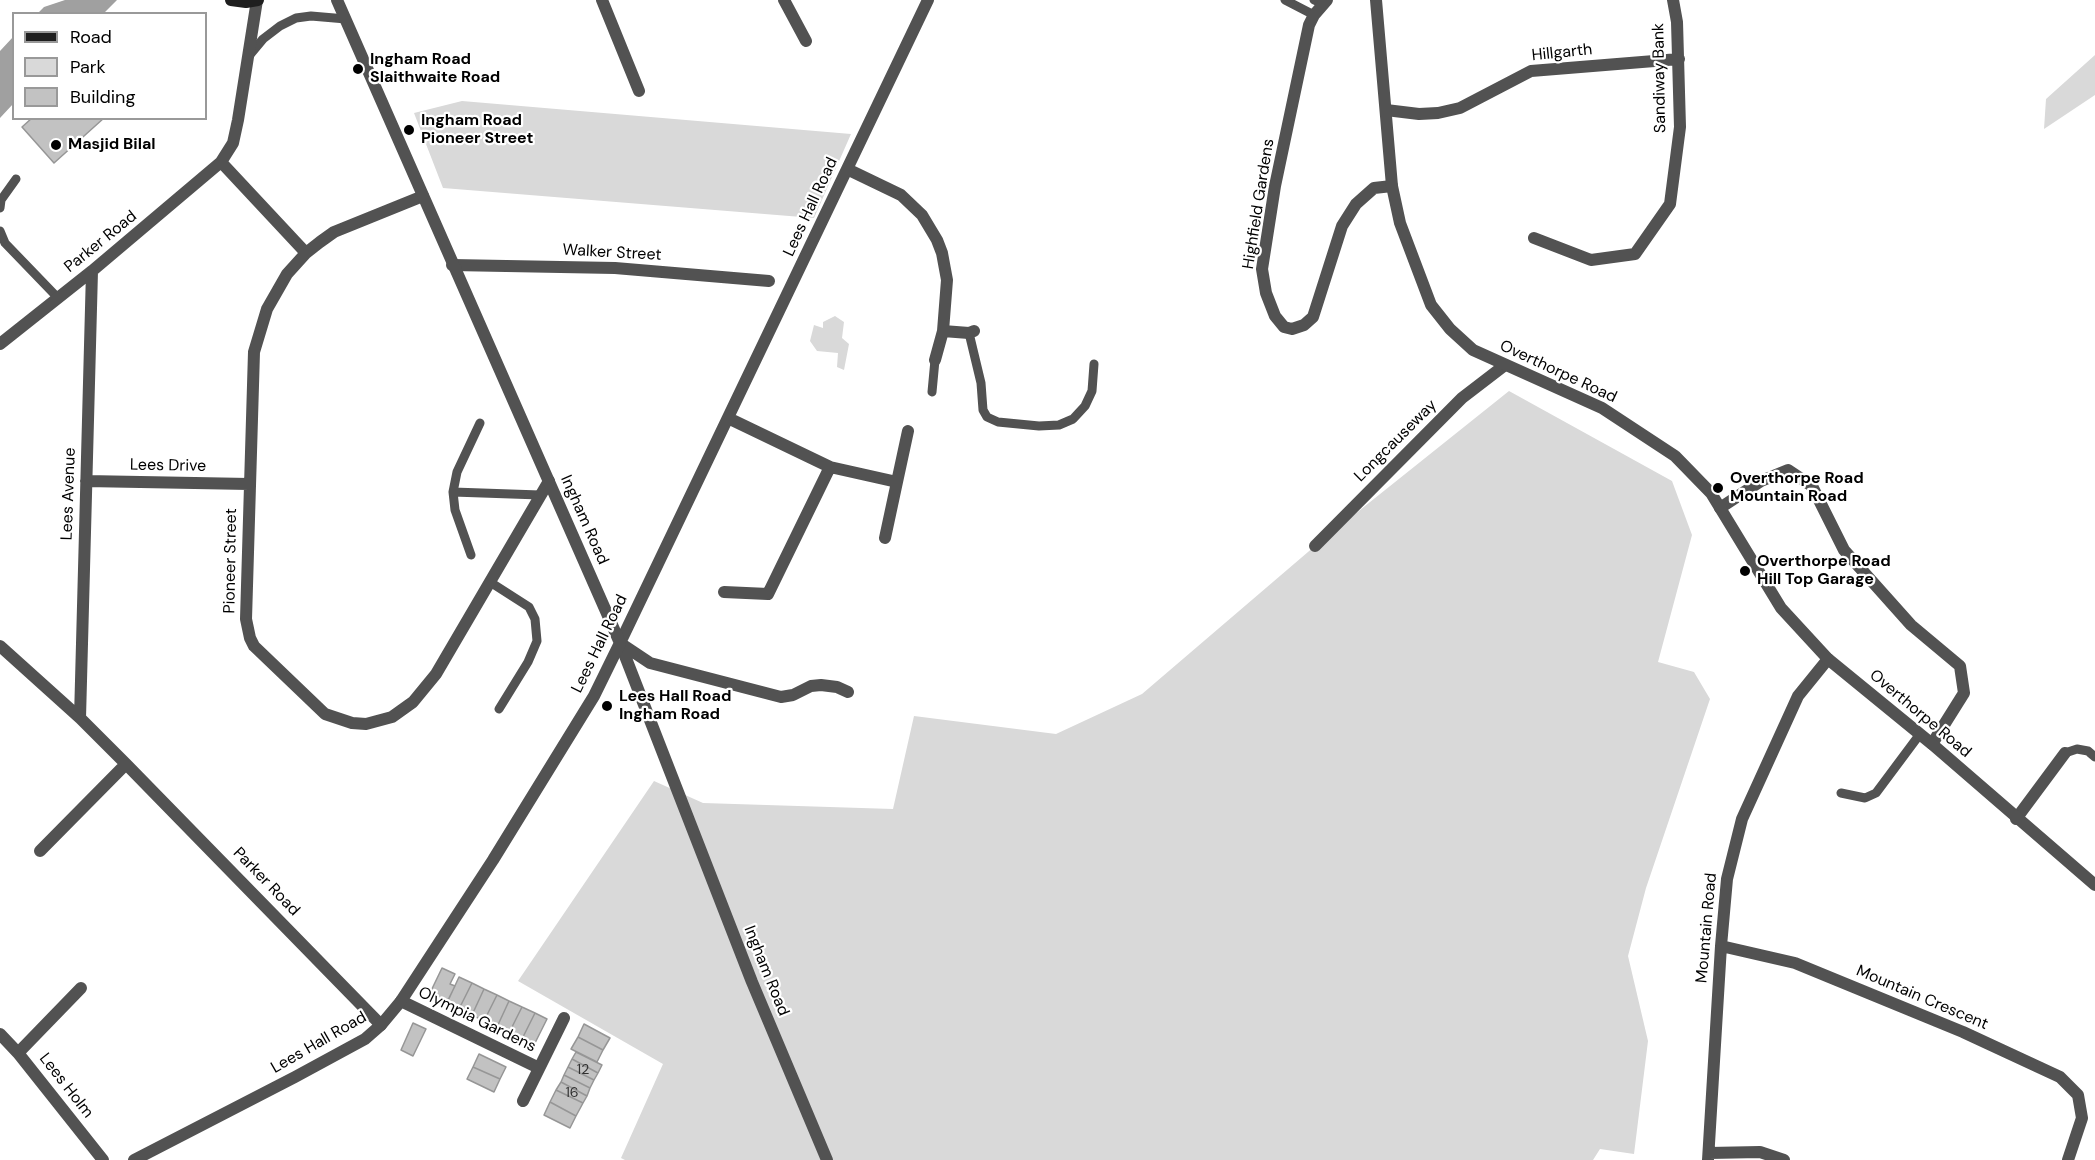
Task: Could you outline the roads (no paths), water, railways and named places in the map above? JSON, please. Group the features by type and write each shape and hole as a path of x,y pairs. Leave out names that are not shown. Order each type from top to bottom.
{"main road":[{"path":"231,0 246,2 258,0"}],"street":[{"name":"Parker Road","path":"0,344 92,271 221,162 233,143 258,0"},
{"name":"Ingham Road","path":"337,0 620,643 752,982 827,1160"},
{"path":"602,0 639,91"},
{"path":"784,0 806,41"},
{"name":"Lees Hall Road","path":"134,1160 365,1039 381,1025 401,1001 493,860 594,696 928,0"},
{"name":"Overthorpe Road","path":"1376,0 1392,186 1400,223 1431,305 1450,329 1473,350 1602,408 1675,456 1711,493 1781,608 1828,659 1932,744 2095,885"},
{"name":"Sandiway Bank","path":"1534,238 1591,260 1635,254 1670,204 1680,127 1679,58 1673,0"},
{"name":"Highfield Gardens","path":"1321,1 1309,25 1275,186 1262,269 1266,293 1275,316 1284,327 1292,329 1304,325 1313,317 1342,226 1356,204 1374,188 1392,186"},
{"name":"Hillgarth","path":"1386,110 1419,114 1460,108 1531,71 1679,58"},
{"path":"221,162 306,253"},
{"path":"848,169 901,195 912,204 931,227 942,253 947,280 943,331 935,360"},
{"name":"Pioneer Street","path":"423,196 334,232 306,253 287,274 267,309 254,352 246,619 254,646 325,714 338,720 366,724 392,717 414,702 436,674 549,481"},
{"name":"Walker Street","path":"452,265 615,268 769,281"},
{"name":"Lees Avenue","path":"80,718 92,271"},
{"path":"943,331 972,332"},
{"name":"Longcauseway","path":"1315,546 1462,398 1505,364"},
{"path":"728,418 830,467 897,482"},
{"path":"885,538 908,431"},
{"path":"724,592 768,594 830,467"},
{"path":"1720,508 1761,481 1788,470 1812,486 1844,550 1911,625 1960,666 1964,693 1932,744"},
{"name":"Lees Drive","path":"86,481 249,484"},
{"path":"620,643 650,663 781,697 793,695 812,686 837,687 848,692"},
{"name":"Parker Road","path":"0,646 80,718 381,1025"},
{"name":"Mountain Road","path":"1784,1160 1760,1152 1709,1157 1720,946 1727,879 1742,819 1798,696 1828,659"},
{"path":"2016,819 2065,753"},
{"path":"40,851 126,764"},
{"name":"Mountain Crescent","path":"1720,946 1795,963 1963,1032 2060,1077 2078,1095 2082,1118"},
{"path":"18,1053 81,988"},
{"name":"Olympia Gardens","path":"401,1001 539,1068"},
{"name":"Olympia Gardens","path":"523,1101 564,1018"},
{"name":"Lees Holm","path":"0,1034 18,1053 103,1160"},
{"path":"2068,1160 2082,1118 2095,1122"}],"lane":[{"path":"1285,0 1314,15"},
{"path":"248,57 263,39 280,26 296,18 311,16 346,19"},
{"path":"0,208 1,200 16,179"},
{"path":"0,231 5,243 58,298"},
{"path":"972,332 983,410 987,417 998,422 1039,426 1059,425 1073,419 1092,391 1094,364"},
{"path":"932,392 935,360"},
{"path":"471,555 455,510 453,492 457,472 480,423"},
{"path":"453,492 540,495"},
{"path":"490,582 529,607 535,619 537,641 528,662 500,709"},
{"path":"1841,793 1865,798 1876,793 1920,734"},
{"path":"2065,753 2078,749 2088,751 2095,757"}],"place":[{"name":"Ingham Road Slaithwaite Road","path":"358,69"},
{"name":"Ingham Road Pioneer Street","path":"409,130"},
{"name":"Masjid Bilal","path":"56,145"},
{"name":"Overthorpe Road Mountain Road","path":"1718,488"},
{"name":"Overthorpe Road Hill Top Garage","path":"1745,571"},
{"name":"Lees Hall Road Ingham Road","path":"607,706"}]}
